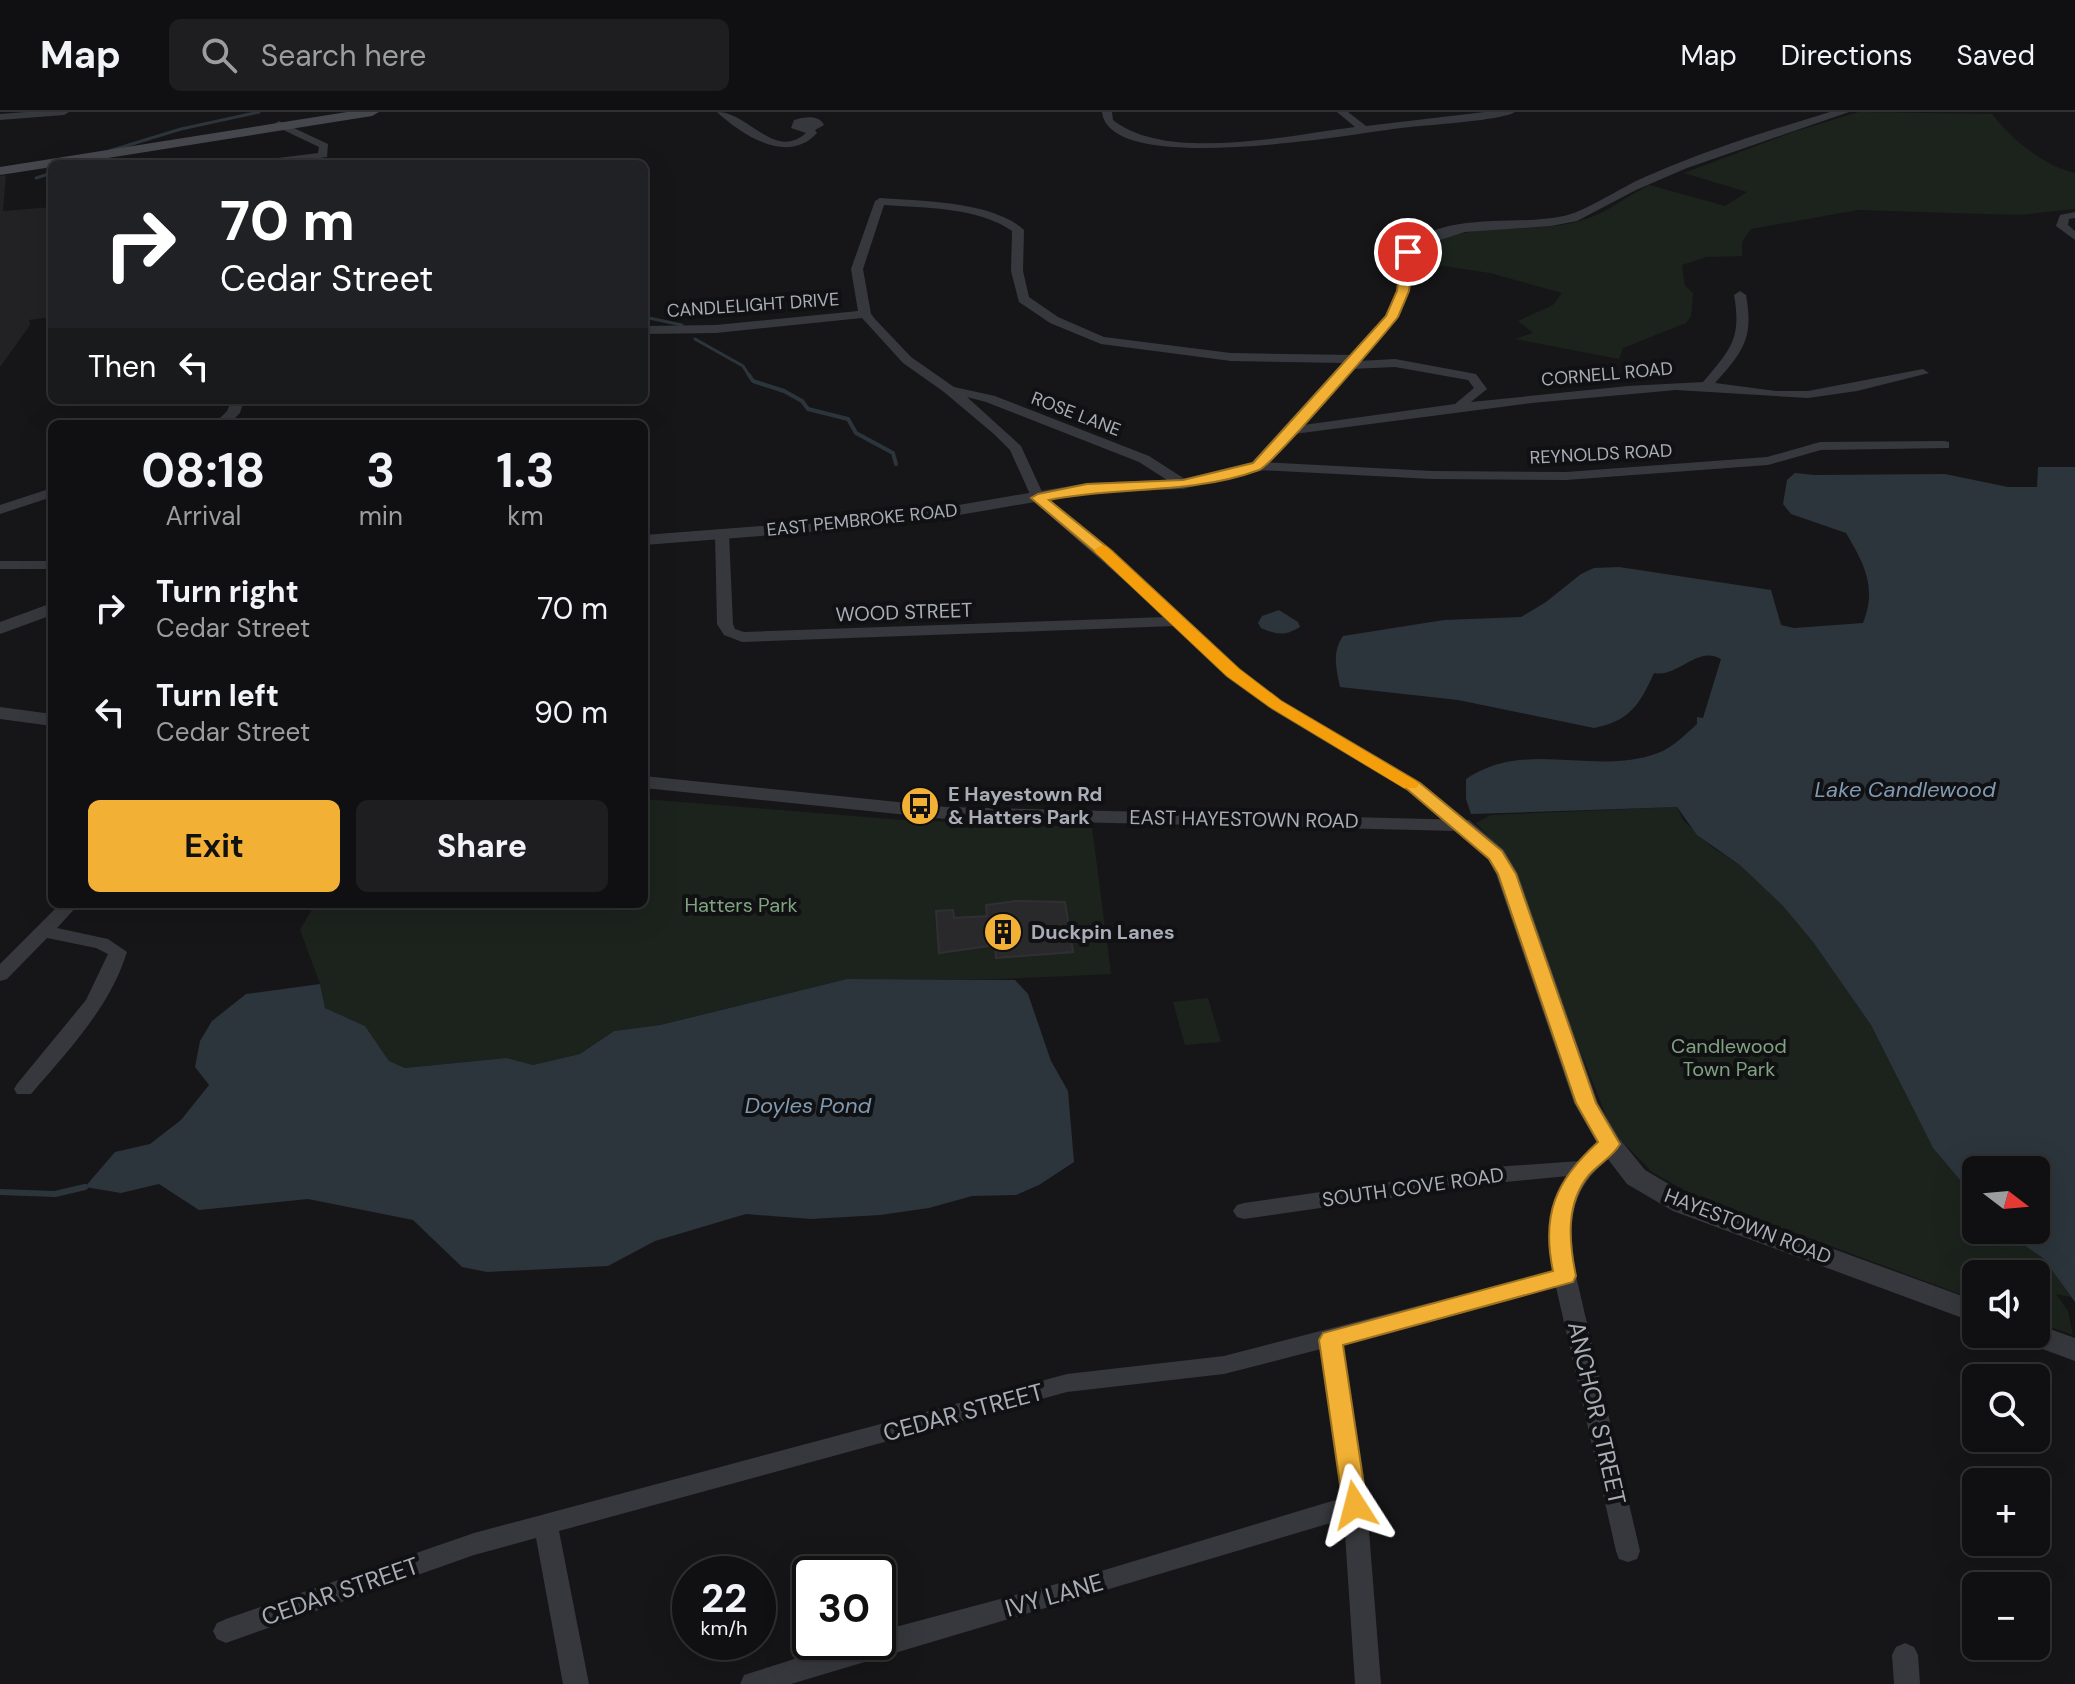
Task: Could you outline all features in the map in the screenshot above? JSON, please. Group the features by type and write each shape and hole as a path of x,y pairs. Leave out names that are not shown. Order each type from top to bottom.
{"main road":[{"path":"76,160 279,124 372,112"},
{"path":"0,171 48,164"}],"street":[{"path":"0,117 64,112"},
{"path":"722,112 774,143 801,142 812,133 809,129"},
{"path":"1107,112 1108,121 1123,133 1149,142 1214,147 1510,112"},
{"path":"1342,112 1366,131"},
{"path":"1258,466 1294,430 1392,317 1403,291 1408,252 1421,240 1459,229 1536,224 1570,218 1591,211 1629,188 1786,129 1843,112"},
{"path":"279,124 324,146 323,155 284,160"},
{"path":"865,314 857,269 880,201 1010,222 1018,230 1017,271 1023,299 1054,320 1101,340 1231,357 1395,363 1476,379 1480,392 1453,407"},
{"path":"2075,215 2064,217 2062,226 2075,237"},
{"path":"1708,384 1738,349 1747,324 1740,295"},
{"name":"CANDLELIGHT DRIVE","path":"648,330 716,329 865,314"},
{"name":"ROSE LANE","path":"865,314 907,360 949,389 1016,449 1038,498"},
{"name":"CORNELL ROAD","path":"1294,430 1453,407 1619,389 1708,384 1786,395 1815,395 1923,373"},
{"name":"ROSE LANE","path":"949,389 990,399 1144,459 1183,484"},
{"path":"225,420 236,404"},
{"name":"REYNOLDS ROAD","path":"1258,466 1432,475 1566,476 1768,461 1820,446 1944,445"},
{"name":"EAST PEMBROKE ROAD","path":"648,540 901,520 1087,488 1183,484 1258,466"},
{"path":"0,510 48,493"},
{"name":"HAYESTOWN ROAD","path":"1038,498 1087,537 1233,672 1276,704 1414,786 1496,855 1507,874 1586,1103 1610,1144 1636,1177 1682,1204 1962,1307"},
{"name":"WOOD STREET","path":"722,534 725,624 729,632 742,637 1180,621"},
{"path":"0,565 48,565"},
{"path":"0,628 48,610"},
{"path":"0,713 48,719"},
{"name":"EAST HAYESTOWN ROAD","path":"648,782 961,813 1462,825"},
{"path":"0,975 66,908"},
{"path":"24,1089 55,1054 103,988 116,964 118,952 101,943 44,931"},
{"path":"1565,1276 1558,1243 1564,1200 1582,1169 1610,1144"},
{"name":"SOUTH COVE ROAD","path":"1244,1211 1495,1175 1582,1169"},
{"name":"CEDAR STREET","path":"226,1631 474,1544 1067,1383 1224,1365 1331,1340 1565,1276"},
{"name":"ANCHOR STREET","path":"1565,1276 1628,1551"},
{"path":"1331,1340 1355,1505 1368,1684"},
{"path":"2050,1340 2075,1350"},
{"name":"IVY LANE","path":"753,1684 888,1641 1075,1590 1355,1505"},
{"path":"546,1525 576,1684"},
{"path":"1905,1655 1907,1684"}],"shaded area":[{"path":"6,175 3,211 48,207 48,318 29,320 30,325 0,367 0,176"}],"green space":[{"path":"1859,112 1992,114 2029,150 2075,173 2075,209 2019,215 1858,210 1751,229 1742,242 1742,256 1706,257 1682,265 1685,286 1693,293 1691,316 1686,323 1623,348 1619,359 1515,339 1533,333 1518,321 1553,305 1562,293 1490,273 1424,263 1420,253 1457,235 1563,225 1583,220 1609,209 1649,185 1725,206 1747,192 1684,173 1793,132"},
{"name":"Hatters Park","path":"648,799 902,820 1092,827 1111,974 999,979 847,979 659,1025 614,1031 580,1054 533,1065 505,1058 405,1068 389,1061 365,1026 325,1008 320,984 300,930 313,908 648,908"},
{"name":"Candlewood Town Park","path":"1677,807 1683,820 1712,847 1741,866 1783,906 1813,942 1871,1025 1933,1148 1962,1182 1962,1244 2025,1244 2044,1260 1962,1260 1962,1295 1693,1195 1652,1172 1612,1131 1501,850 1476,823 1491,815"},
{"path":"1208,998 1221,1042 1185,1045 1173,1002"},
{"name":"Candlewood Town Park","path":"2050,1268 2071,1297 2056,1294 2068,1311 2073,1335 2050,1327"}],"water":[{"name":"Lake Candlewood","path":"2038,467 2075,467 2075,1302 2050,1268 2050,1260 2044,1260 2022,1244 2050,1244 2050,1156 1962,1156 1962,1182 1933,1148 1871,1025 1813,942 1783,906 1741,866 1697,835 1677,807 1471,814 1466,799 1466,779 1489,767 1536,759 1634,759 1668,748 1697,724 1697,717 1703,718 1721,659 1704,656 1671,671 1654,673 1632,710 1617,721 1594,728 1458,700 1340,687 1336,660 1343,636 1444,620 1521,617 1594,568 1619,567 1771,590 1781,625 1794,628 1863,623 1869,588 1859,556 1846,533 1791,514 1783,504 1787,480 1795,473 1945,474 2008,487 2037,487"},
{"path":"1279,610 1298,622 1300,627 1281,634 1261,628 1258,623 1262,616"},
{"name":"Doyles Pond","path":"847,979 1015,980 1028,994 1051,1061 1068,1091 1074,1162 1039,1185 1016,1195 972,1196 929,1208 880,1215 811,1219 746,1214 655,1241 608,1266 487,1272 462,1267 413,1220 308,1199 199,1210 159,1184 121,1193 85,1187 115,1152 150,1144 181,1120 209,1085 195,1067 200,1041 212,1021 246,994 320,984 325,1008 365,1026 389,1061 405,1068 506,1058 533,1065 580,1054 614,1031 660,1025"}],"building":[{"name":"Duckpin Lanes","path":"1016,901 1065,902 1073,952 996,958 995,945 939,953 936,911 953,910 954,918 987,916 986,905"}],"waterway":[{"path":"109,151 181,129 259,112"},
{"path":"36,178 48,174"},
{"path":"648,318 682,325"},
{"path":"695,339 743,366 750,377"},
{"path":"749,375 753,381 784,391 802,401 808,409 848,419 856,433 893,453 896,464"},
{"path":"0,1192 55,1194 85,1187"}],"slow traffic":[{"path":"1102,550 1233,672 1276,704 1410,784"}],"place":[{"name":"E Hayestown Rd & Hatters Park","path":"920,806"},
{"name":"Duckpin Lanes","path":"1003,932"}],"route":[{"path":"1355,1505 1331,1340 1565,1276 1558,1243 1564,1200 1582,1169 1610,1144 1586,1103 1507,874 1496,855 1430,797 1276,704 1233,672 1107,554 1038,498 1087,488 1183,484 1223,477 1258,466 1294,430 1392,317 1403,291 1408,252"}]}
